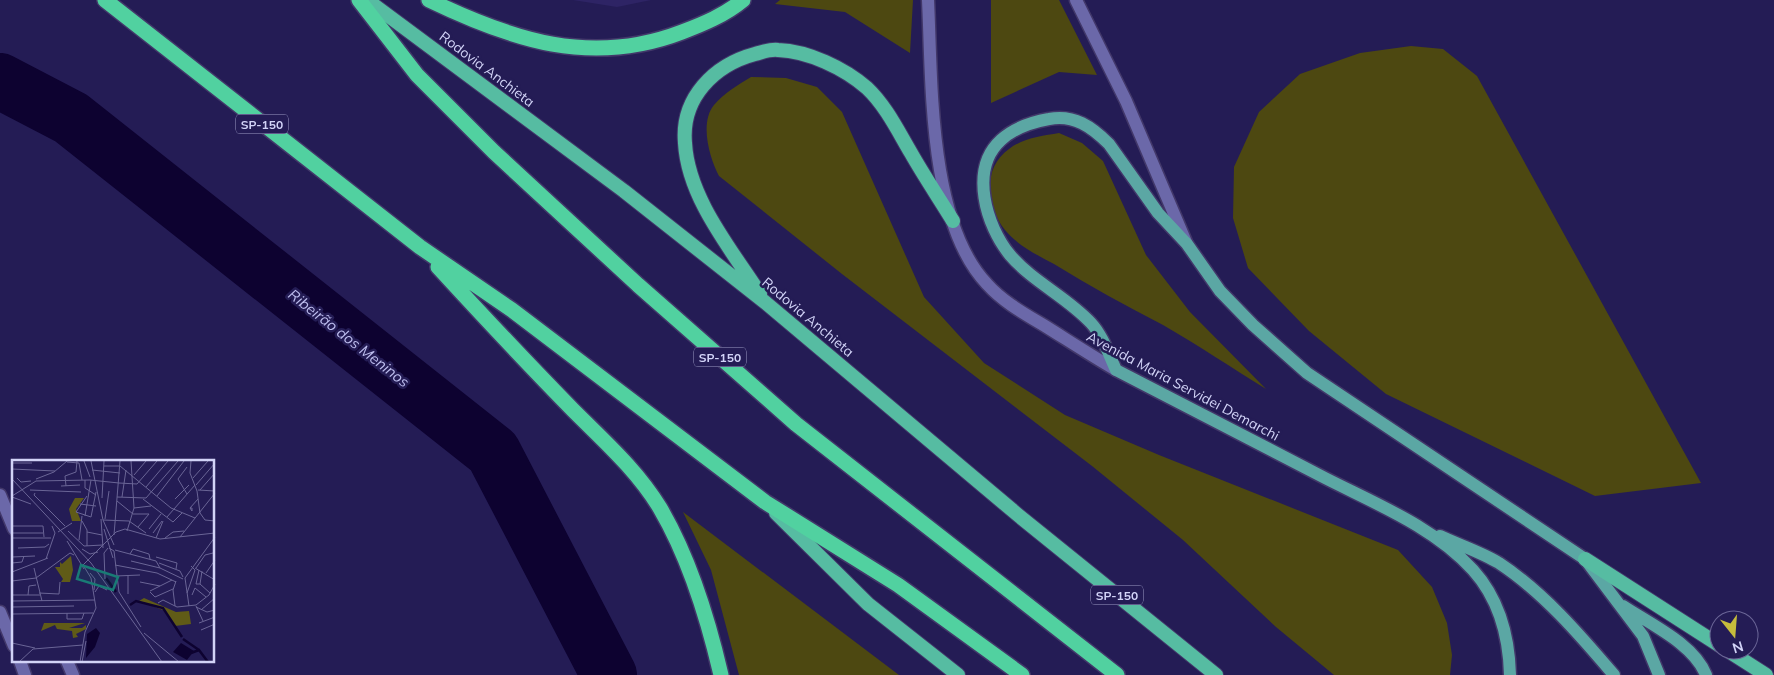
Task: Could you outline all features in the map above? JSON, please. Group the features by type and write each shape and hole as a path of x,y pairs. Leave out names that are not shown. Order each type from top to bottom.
{"highway":[{"name":"SP-150","path":"105,0 420,247 512,310 765,502 898,585 1022,675"},
{"name":"SP-150","path":"360,0 417,76 494,152 638,285 796,424 1116,675"},
{"name":"Rodovia Anchieta","path":"367,0 624,191 766,303 1018,514 1216,675"},
{"path":"429,0 486,26 519,38 572,48 600,49 626,47 672,36 717,17 743,0"},
{"path":"766,303 701,199 692,175 684,144 686,120 696,96 710,77 739,59 768,50 798,53 826,63 857,80 867,88 891,118 953,221"},
{"path":"420,247 502,336 626,461 660,508 683,557 710,628 721,675"},
{"name":"SP-150","path":"765,502 868,604 958,675"},
{"path":"1585,559 1709,639"},
{"path":"1743,660 1766,675"}],"main road":[{"name":"Avenida Maria Servidei Demarchi","path":"928,0 937,146 944,186 953,221 973,267 988,286 1025,314 1116,370 1426,530 1472,569 1492,598 1503,622 1509,647 1510,675"},
{"path":"1076,0 1126,101 1187,244"},
{"path":"1116,370 1092,325 1075,308 1020,265 996,235 987,208 983,186 987,162 1000,140 1010,132 1026,125 1055,118 1080,121 1109,144 1158,213 1187,244 1220,291 1307,373 1585,559 1648,645 1659,675"},
{"path":"0,495 12,524"},
{"path":"1426,530 1497,562 1519,577 1548,603 1614,675"},
{"path":"1619,604 1691,651 1702,664 1706,675"},
{"path":"0,612 12,641"},
{"path":"20,662 25,675"},
{"path":"68,662 73,675"}],"shaded area":[{"path":"573,0 651,0 617,7"},
{"path":"780,0 913,0 910,53 845,12 775,4"},
{"path":"991,0 1059,0 1097,75 1059,72 991,103"},
{"path":"1411,46 1443,49 1477,76 1701,483 1595,496 1386,394 1309,331 1248,268 1233,218 1234,167 1259,112 1300,74 1360,53"},
{"path":"751,77 786,78 817,87 842,112 924,297 984,363 1065,415 1159,455 1398,550 1432,587 1447,623 1452,655 1450,675 1334,675 1276,627 1183,540 1092,466 842,274 719,176 710,151 707,121 714,105 722,97"},
{"path":"1059,133 1082,143 1103,161 1146,255 1190,312 1266,389 1163,325 1108,296 1028,249 1005,230 994,210 991,199 991,177 994,166 1000,157 1014,145 1033,138"},
{"path":"683,512 899,675 739,675 711,570"}],"waterway":[{"name":"Ribeirão dos Meninos","path":"0,81 71,118 493,452 609,675"}]}
